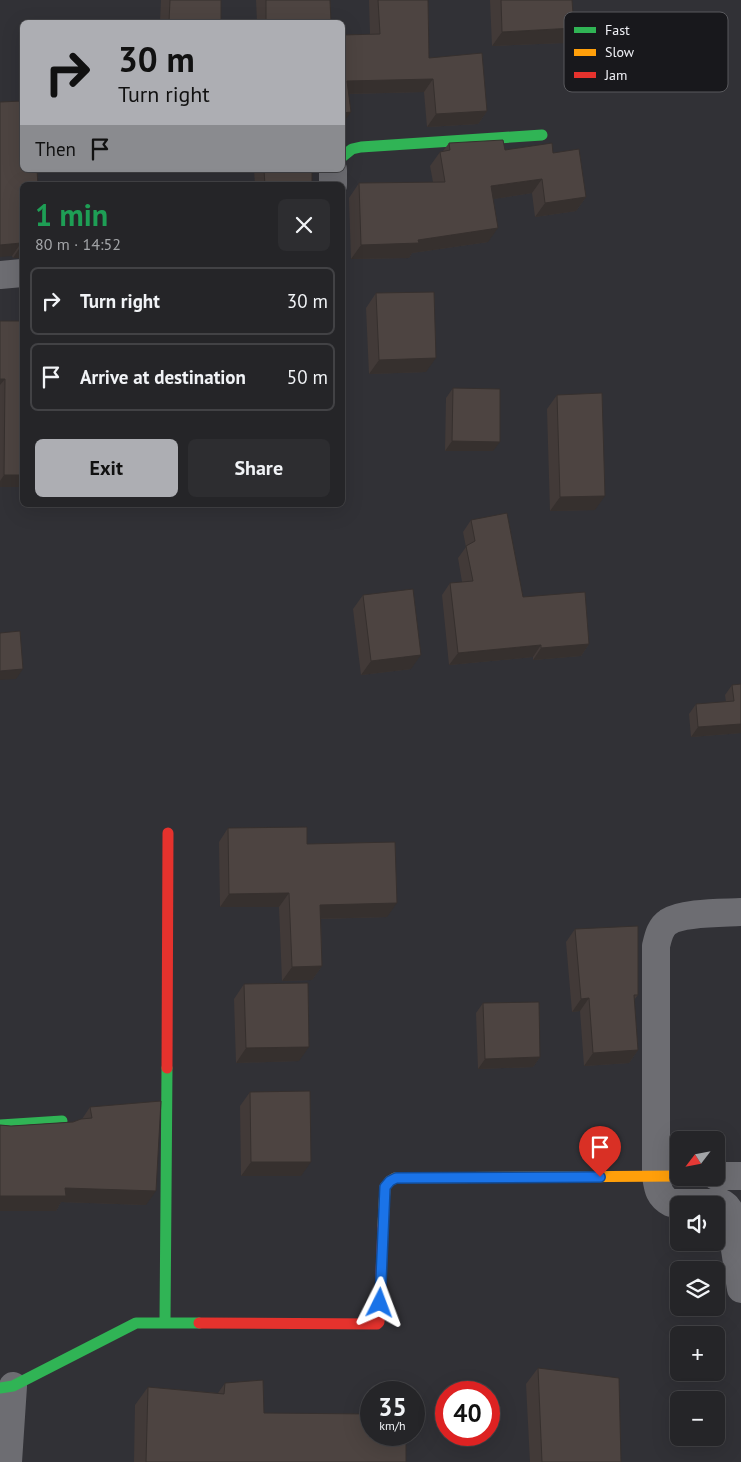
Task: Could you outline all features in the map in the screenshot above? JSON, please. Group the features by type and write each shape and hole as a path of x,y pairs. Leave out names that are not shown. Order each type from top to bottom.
{"street":[{"path":"345,155 352,149 361,147 542,135"},
{"path":"0,275 20,273"},
{"path":"165,1324 168,834"},
{"path":"741,912 688,915 667,922 659,934 656,946 667,1176 658,1192 671,1203 722,1203 726,1206 729,1210 741,1289"},
{"path":"0,1126 62,1121"},
{"path":"8,1462 6,1387 136,1323 377,1324 379,1322 385,1187 396,1178 667,1176"},
{"path":"725,1176 741,1176"}],"building":[{"path":"170,0 221,0 221,20 169,20"},
{"path":"266,0 330,0 331,20 266,20"},
{"path":"378,0 428,0 429,58 482,53 487,111 436,114 433,79 347,81 351,112 345,113 345,35 380,34"},
{"path":"501,0 572,0 573,12 564,12 564,29 502,32"},
{"path":"20,101 20,172 37,172 38,182 20,182 20,243 0,245 0,102"},
{"path":"503,140 505,150 552,143 553,153 579,149 586,197 545,203 542,179 491,186 498,228 418,240 419,243 361,245 359,183 445,182 440,152 450,150 449,143"},
{"path":"264,172 312,172 312,182 265,182"},
{"path":"434,292 436,358 379,360 376,293"},
{"path":"0,321 20,321 20,475 4,475 5,379 0,379"},
{"path":"453,388 500,389 500,442 452,441"},
{"path":"602,393 605,496 560,497 557,395"},
{"path":"507,513 523,597 585,592 589,644 541,648 541,645 458,653 450,583 473,581 466,546 475,541 471,520"},
{"path":"413,589 421,655 371,661 363,595"},
{"path":"20,631 23,669 0,671 0,633"},
{"path":"741,684 741,724 698,727 696,704 734,701 732,685"},
{"path":"307,827 307,844 395,842 397,903 320,905 322,966 292,967 289,893 229,894 228,828"},
{"path":"638,926 638,995 634,995 638,1050 593,1053 589,998 581,999 575,929"},
{"path":"308,983 309,1047 246,1048 244,984"},
{"path":"539,1002 540,1057 485,1059 483,1003"},
{"path":"310,1091 311,1162 251,1162 250,1092"},
{"path":"161,1101 156,1191 65,1188 66,1196 0,1196 0,1125 73,1122 92,1118 90,1107"},
{"path":"538,1368 619,1378 621,1462 542,1462"},
{"path":"263,1380 264,1413 360,1414 360,1446 406,1446 406,1462 146,1462 148,1387 224,1394 225,1383"}],"traffic: fast":[{"path":"345,155 352,149 361,147 542,135"},
{"path":"165,1323 167,1068"},
{"path":"0,1125 62,1121"},
{"path":"0,1388 13,1386 136,1323 199,1323"}],"traffic: slow":[{"path":"383,1226 385,1187 395,1178 670,1176"}],"traffic: jam":[{"path":"167,1068 168,833"},
{"path":"199,1323 377,1324 379,1322 383,1226"}],"route":[{"path":"380,1303 385,1187 390,1181 396,1178 600,1177"}]}
